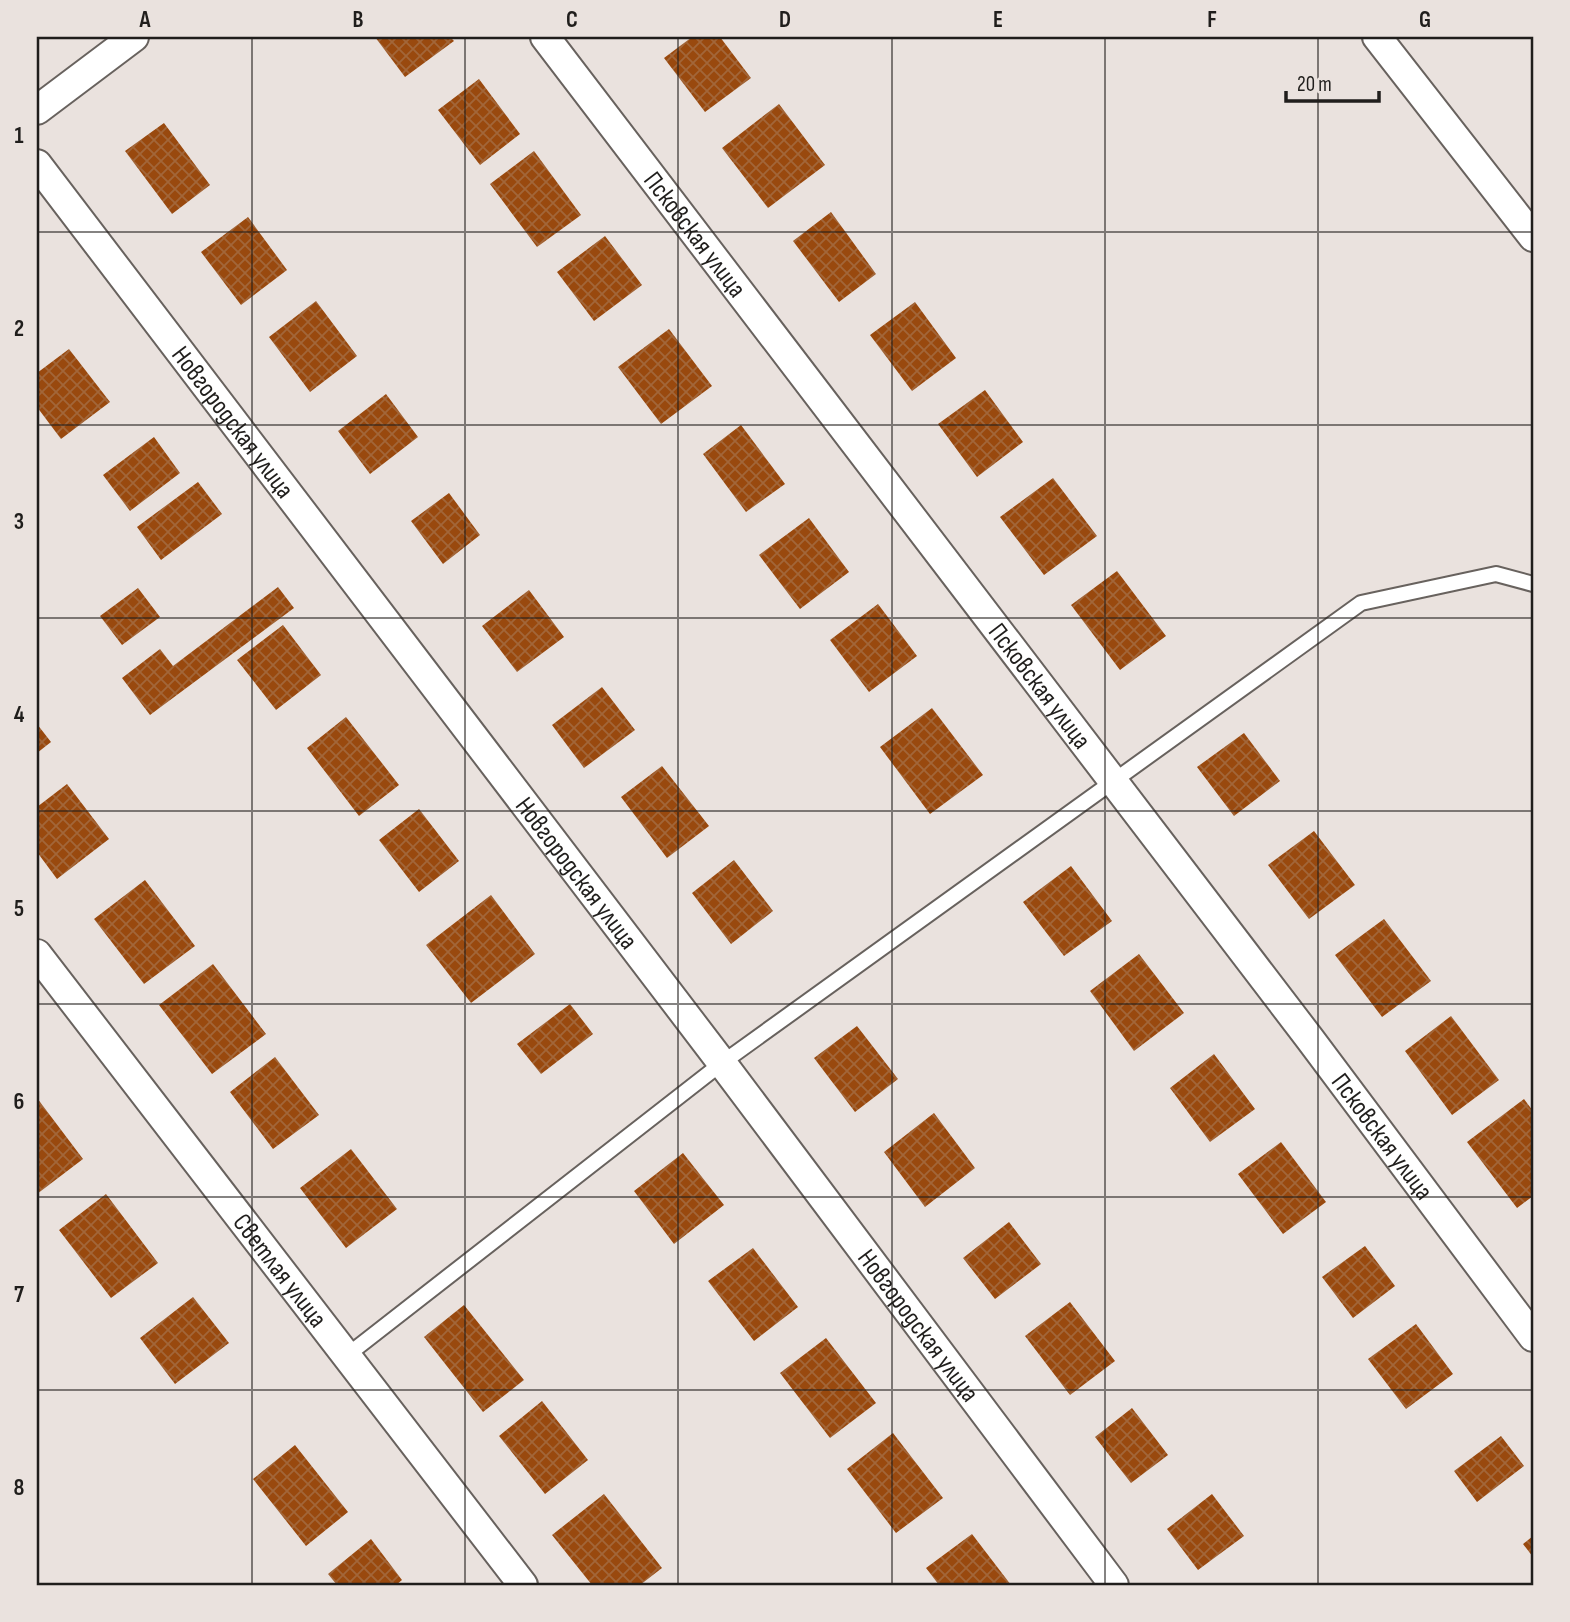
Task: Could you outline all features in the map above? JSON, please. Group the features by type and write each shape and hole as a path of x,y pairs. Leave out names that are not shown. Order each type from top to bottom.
{"street":[{"path":"37,110 134,37"},
{"name":"Псковская улица","path":"545,37 1114,781 1533,1337"},
{"path":"1377,37 1533,237"},
{"name":"Новгородская улица","path":"37,164 722,1063 1114,1585"},
{"name":"Светлая улица","path":"37,954 523,1585"}],"lane":[{"path":"345,1357 722,1063 1361,603 1496,574 1533,584"}],"building":[{"path":"375,37 450,37 454,41 405,77"},
{"path":"692,37 720,37 751,78 705,112 664,58"},
{"path":"479,79 520,134 480,165 438,110"},
{"path":"779,104 825,165 768,208 722,148"},
{"path":"164,123 210,185 172,214 125,151"},
{"path":"534,151 581,215 537,247 490,184"},
{"path":"831,212 876,274 839,302 793,241"},
{"path":"248,217 287,270 241,305 201,252"},
{"path":"605,236 642,285 594,321 557,272"},
{"path":"316,301 357,356 310,392 269,337"},
{"path":"915,302 956,358 912,391 870,335"},
{"path":"669,329 712,386 661,424 618,367"},
{"path":"69,349 110,402 61,439 37,407 37,373"},
{"path":"985,390 1023,442 977,477 938,424"},
{"path":"386,394 418,437 370,474 338,431"},
{"path":"741,425 785,484 746,512 703,454"},
{"path":"154,437 180,473 130,511 103,475"},
{"path":"1053,478 1097,536 1044,575 1000,517"},
{"path":"198,482 222,514 161,560 137,527"},
{"path":"449,493 480,535 443,564 411,521"},
{"path":"809,518 849,572 800,609 759,555"},
{"path":"1117,571 1166,636 1120,670 1071,605"},
{"path":"278,587 294,608 150,715 122,678 160,649 173,666"},
{"path":"138,588 160,617 122,645 100,616"},
{"path":"529,590 564,637 517,672 482,626"},
{"path":"878,604 917,656 869,692 830,640"},
{"path":"283,625 321,675 276,710 237,660"},
{"path":"602,687 635,730 584,768 552,725"},
{"path":"932,708 983,775 930,814 880,747"},
{"path":"346,717 399,785 359,816 307,748"},
{"path":"37,724 51,742 37,753"},
{"path":"1244,733 1280,781 1234,816 1197,767"},
{"path":"662,766 709,826 667,858 621,797"},
{"path":"67,784 109,839 57,879 37,852 37,807"},
{"path":"419,809 459,861 419,892 379,840"},
{"path":"1314,831 1355,885 1309,919 1268,865"},
{"path":"734,860 773,911 731,944 692,893"},
{"path":"1071,866 1112,921 1064,956 1023,902"},
{"path":"145,880 195,946 144,984 94,919"},
{"path":"491,895 535,954 471,1003 426,945"},
{"path":"1384,919 1431,981 1382,1017 1335,955"},
{"path":"1139,954 1184,1013 1134,1051 1090,991"},
{"path":"213,964 266,1034 212,1074 159,1005"},
{"path":"570,1004 593,1034 541,1074 517,1044"},
{"path":"1451,1016 1499,1080 1452,1115 1405,1051"},
{"path":"857,1026 898,1079 855,1112 814,1058"},
{"path":"1214,1054 1255,1109 1210,1142 1170,1088"},
{"path":"275,1057 319,1115 273,1149 230,1092"},
{"path":"37,1098 83,1159 37,1194"},
{"path":"1524,1099 1533,1111 1533,1196 1517,1208 1467,1142"},
{"path":"934,1113 975,1168 925,1207 884,1152"},
{"path":"1281,1142 1326,1202 1283,1234 1238,1174"},
{"path":"351,1149 397,1209 346,1248 300,1188"},
{"path":"683,1153 724,1205 674,1244 634,1191"},
{"path":"106,1194 158,1263 111,1298 59,1230"},
{"path":"1009,1222 1041,1264 995,1299 963,1258"},
{"path":"1365,1246 1395,1286 1353,1318 1322,1277"},
{"path":"753,1248 798,1307 754,1341 708,1281"},
{"path":"193,1297 229,1343 175,1384 140,1338"},
{"path":"1070,1302 1115,1361 1070,1395 1025,1336"},
{"path":"464,1305 524,1380 483,1412 424,1337"},
{"path":"1416,1324 1453,1374 1406,1409 1368,1359"},
{"path":"826,1338 876,1403 830,1438 780,1373"},
{"path":"542,1401 588,1460 545,1494 499,1436"},
{"path":"1132,1408 1168,1455 1131,1483 1095,1437"},
{"path":"893,1433 943,1498 896,1533 847,1469"},
{"path":"1501,1436 1524,1466 1477,1502 1454,1471"},
{"path":"295,1445 348,1512 306,1546 253,1479"},
{"path":"604,1494 662,1568 640,1585 592,1585 552,1535"},
{"path":"1212,1494 1244,1536 1198,1570 1167,1529"},
{"path":"972,1534 1011,1585 939,1585 926,1568"},
{"path":"1533,1536 1533,1557 1523,1544"},
{"path":"371,1539 402,1580 396,1585 337,1585 328,1574"}]}
